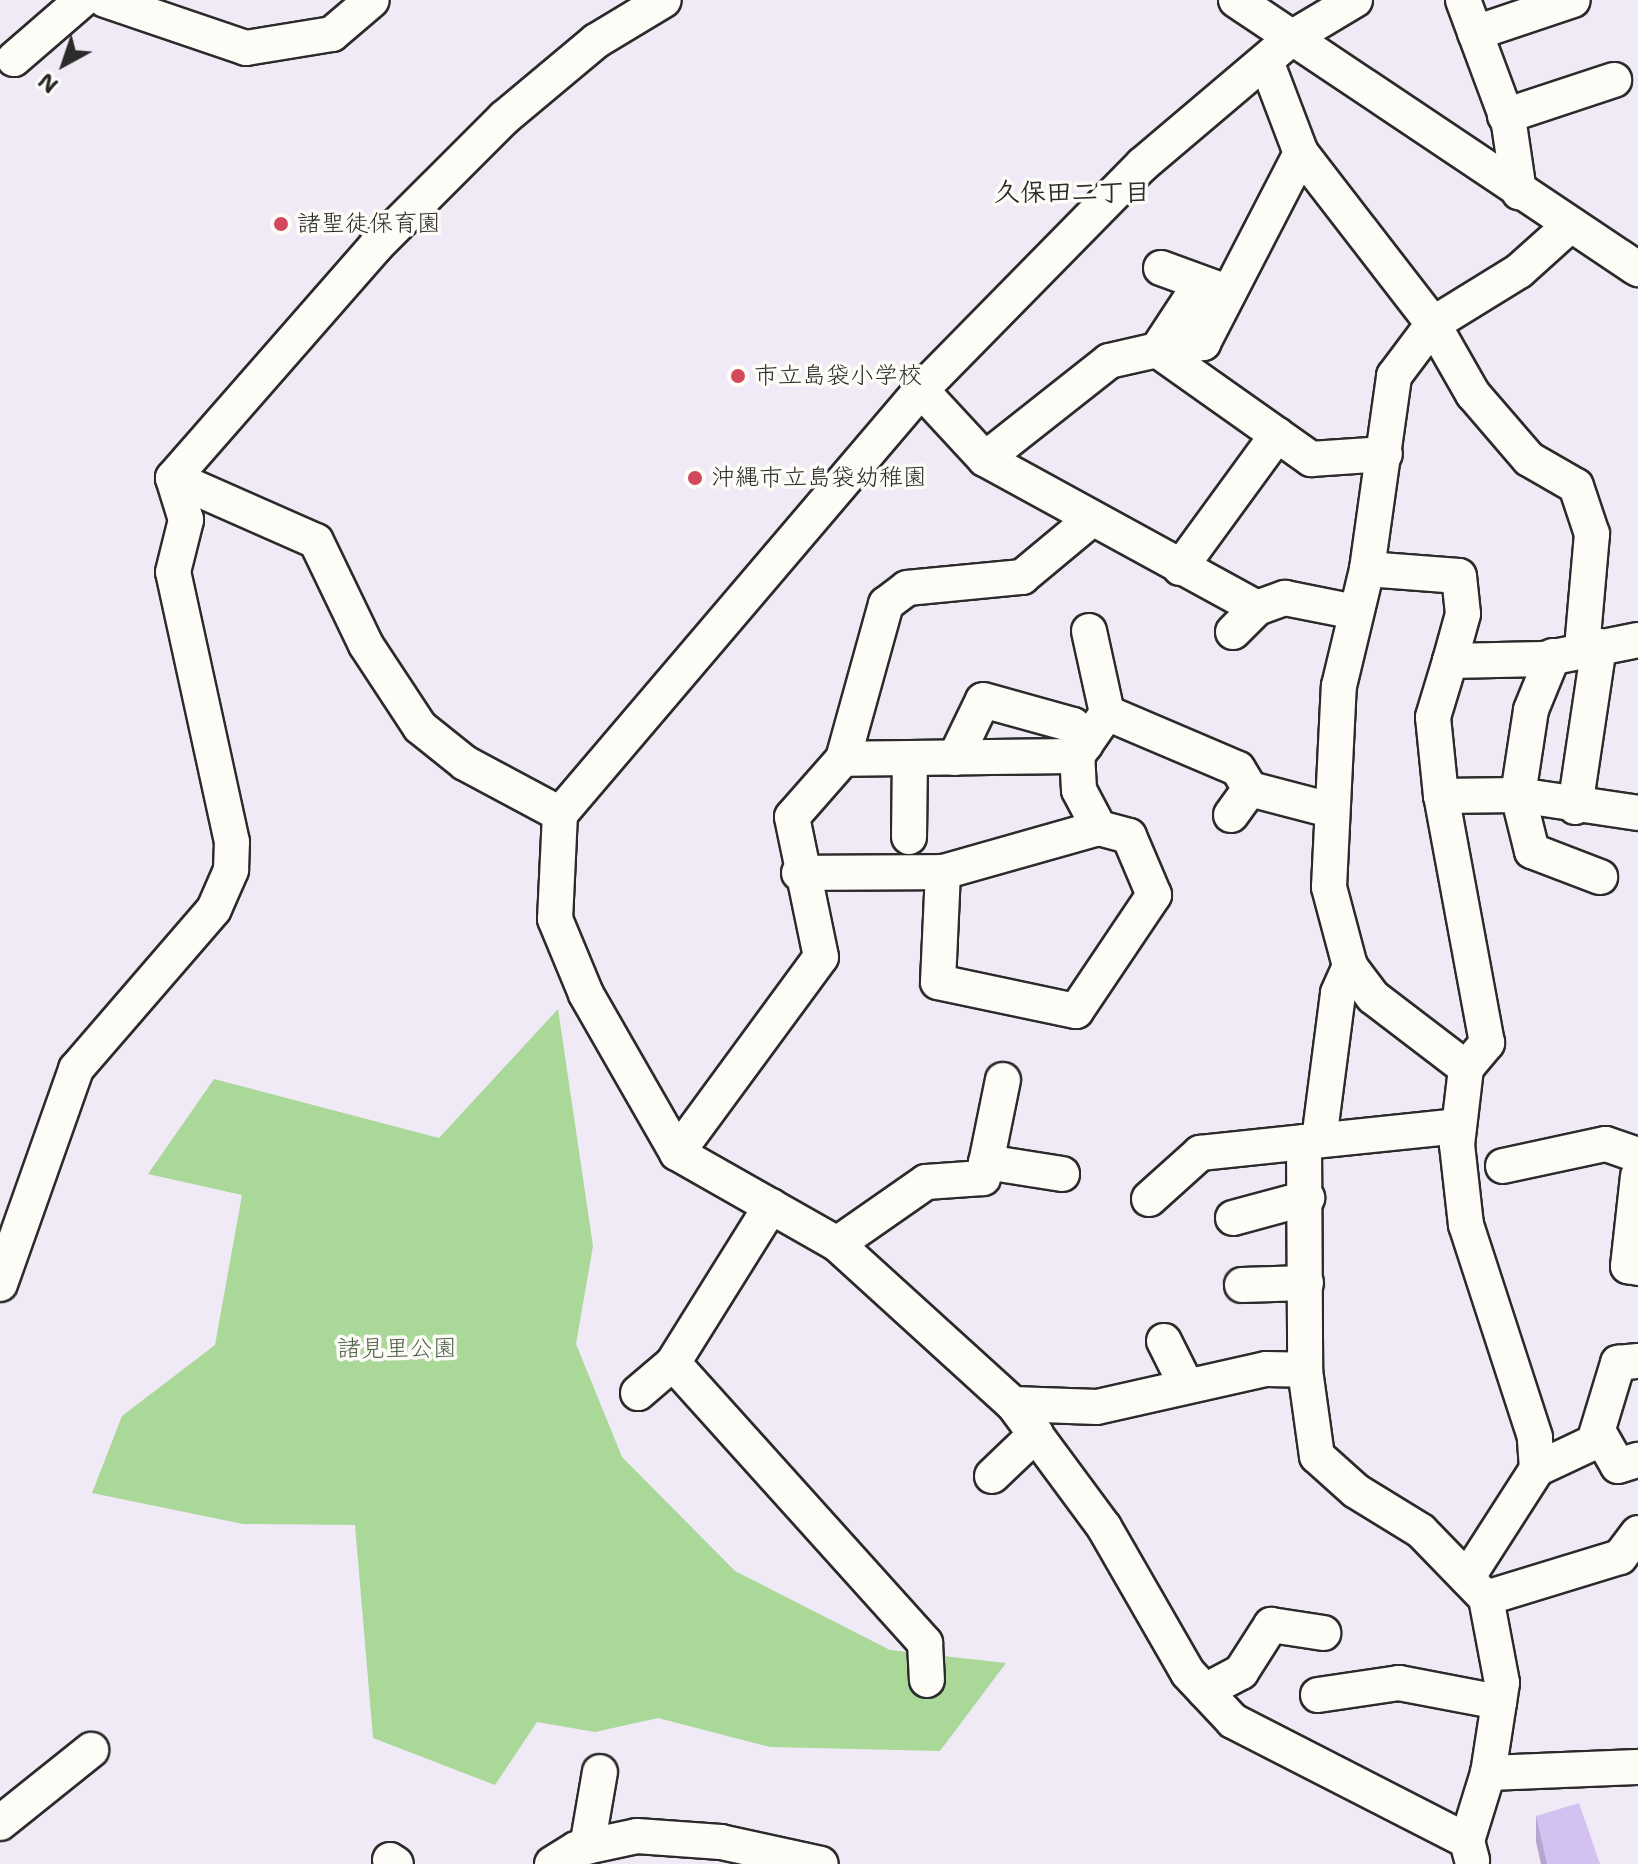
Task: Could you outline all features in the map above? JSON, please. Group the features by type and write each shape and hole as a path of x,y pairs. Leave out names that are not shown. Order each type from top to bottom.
{"street":[{"path":"14,59 82,0"},
{"path":"105,0 246,48 332,34 372,0"},
{"path":"1236,0 1568,227 1638,269"},
{"path":"1463,0 1505,116 1519,192"},
{"path":"1475,33 1573,0"},
{"path":"1348,2 1293,37 1142,165 921,390 560,814 555,919 586,994 677,1153 837,1244 1013,1404 1104,1527 1205,1691 1233,1721 1470,1853 1488,1773 1499,1702 1477,1588 1421,1531 1356,1491 1317,1456 1305,1370 1307,1198 1311,1141 1338,993 1350,966"},
{"path":"173,478 376,246 504,118 596,41 652,3"},
{"path":"1266,61 1301,153 1427,331 1473,394 1529,459 1576,486 1592,534 1578,650 1575,807"},
{"path":"1505,116 1614,80"},
{"path":"985,459 1109,361 1203,343 1215,288 1301,153"},
{"path":"1466,1068 1373,997 1350,966 1329,887 1330,810 1339,686 1367,569 1394,376 1427,331 1519,271 1568,227"},
{"path":"1161,268 1215,288"},
{"path":"1388,293 1427,331"},
{"path":"1157,350 1311,459 1385,454"},
{"path":"921,390 985,459 1088,522 1257,608"},
{"path":"1180,568 1277,435"},
{"path":"173,478 316,541 366,645 420,727 465,763 560,814"},
{"path":"0,1284 76,1069 214,909 231,870 232,842 173,572 186,520 173,478"},
{"path":"677,1153 821,957 799,873 792,817 843,759 886,604 907,588 1022,577 1088,522"},
{"path":"1367,569 1459,576 1463,614 1433,717 1441,796 1487,1043 1466,1068 1459,1126 1466,1225 1535,1437 1537,1469 1477,1588"},
{"path":"1233,632 1257,608 1285,598 1355,612"},
{"path":"1082,750 1107,713 1089,631"},
{"path":"1450,661 1578,650 1638,640"},
{"path":"1578,650 1531,710 1518,795 1532,851 1600,877"},
{"path":"955,758 983,700 1073,725 1082,750 1079,790 1042,844"},
{"path":"1107,713 1238,769 1241,802 1330,810"},
{"path":"843,759 955,758 1082,750"},
{"path":"909,837 910,758"},
{"path":"1079,790 1099,828"},
{"path":"1441,796 1518,795 1575,807 1638,813"},
{"path":"799,873 943,872 1099,828 1129,836 1154,895 1076,1011 938,982 943,872"},
{"path":"837,1244 926,1182 983,1178 1003,1080"},
{"path":"1149,1199 1200,1153 1459,1126"},
{"path":"1503,1166 1606,1144 1638,1155"},
{"path":"986,1162 1062,1174"},
{"path":"1638,1176 1628,1266 1638,1268"},
{"path":"1233,1218 1307,1198"},
{"path":"638,1393 673,1363 771,1206"},
{"path":"1242,1285 1306,1283"},
{"path":"1164,1341 1186,1385"},
{"path":"1537,1469 1594,1442 1618,1363 1638,1361"},
{"path":"673,1363 925,1643 927,1680"},
{"path":"1013,1404 1097,1407 1186,1385 1305,1370"},
{"path":"1598,1431 1618,1466 1638,1460"},
{"path":"992,1476 1036,1434"},
{"path":"1477,1588 1609,1560 1638,1533"},
{"path":"1609,1560 1638,1577"},
{"path":"1205,1691 1241,1672 1271,1625 1323,1633"},
{"path":"1318,1695 1399,1683 1499,1702"},
{"path":"0,1823 91,1750"},
{"path":"1488,1773 1638,1767"},
{"path":"587,1847 600,1772"},
{"path":"552,1864 587,1847 637,1836 721,1842 821,1864"}],"green space":[{"name":"諸見里公園","path":"558,1009 593,1246 576,1344 622,1457 735,1571 890,1650 1006,1663 940,1751 770,1747 658,1718 595,1732 537,1722 495,1785 373,1738 355,1525 243,1524 92,1493 122,1416 215,1345 242,1195 148,1174 214,1079 439,1138"}],"building":[{"path":"1579,1803 1600,1864 1547,1864 1536,1816"}],"place":[{"name":"諸聖徒保育園","path":"281,224"},
{"name":"市立島袋小学校","path":"738,376"},
{"name":"沖縄市立島袋幼稚園","path":"695,478"}],"district":[{"name":"久保田二丁目","path":"1072,192"}]}
